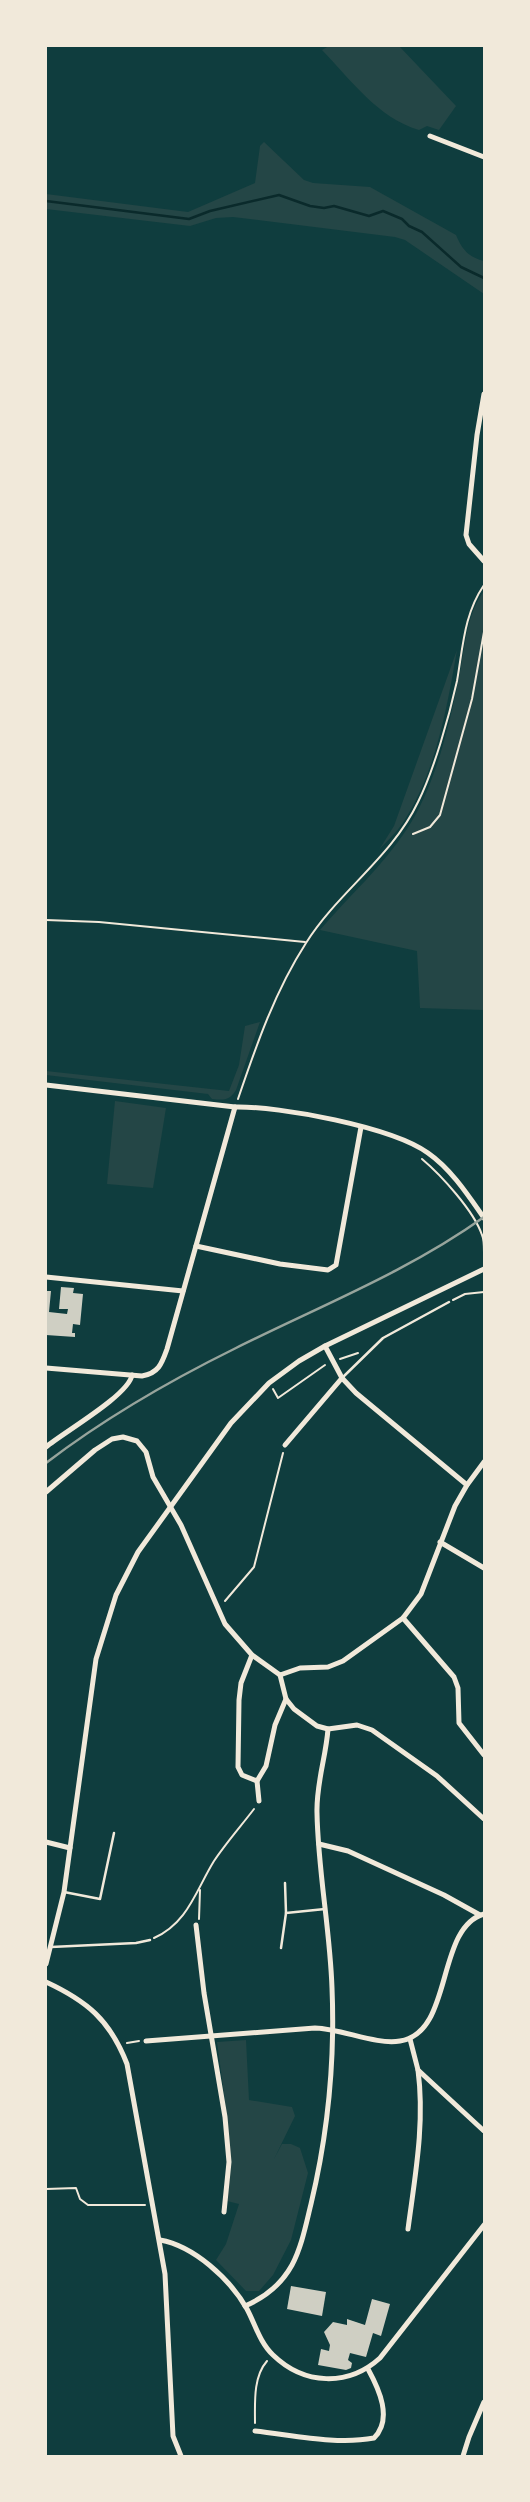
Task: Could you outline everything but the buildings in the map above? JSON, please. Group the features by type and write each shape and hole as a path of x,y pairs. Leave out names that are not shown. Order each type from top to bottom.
{"street":[{"path":"430,136 485,157"},
{"path":"485,394 477,435 466,535 469,544 485,561"},
{"path":"46,1084 235,1107 257,1107 361,1126 397,1136 428,1153 456,1180 485,1218"},
{"path":"46,1368 150,1375 160,1366 235,1107"},
{"path":"196,1247 279,1264 328,1270 336,1265 361,1126"},
{"path":"46,1964 64,1892 90,1689 100,1640 129,1567 170,1506 232,1423 269,1383 325,1346 485,1269"},
{"path":"46,1277 183,1290"},
{"path":"325,1346 342,1378 356,1393 467,1485"},
{"path":"46,1447 119,1395 131,1381 132,1375"},
{"path":"285,1445 342,1378"},
{"path":"46,1492 112,1439 123,1437 137,1441 146,1452 153,1477 181,1525 225,1624 252,1656 280,1675 286,1699 294,1709 317,1726 328,1729 357,1725 383,1736 438,1776 485,1819"},
{"path":"280,1675 300,1668 328,1667 343,1661 403,1618 421,1594 440,1542 467,1485 485,1462"},
{"path":"440,1542 485,1568"},
{"path":"403,1618 454,1677 458,1688 459,1723 485,1755"},
{"path":"252,1656 241,1683 238,1767 242,1776 257,1782"},
{"path":"259,1801 257,1782 266,1766 275,1725 286,1699"},
{"path":"245,2306 271,2292 288,2272 298,2253 317,2176 327,2111 333,2029 332,1984 319,1844 317,1791 328,1729"},
{"path":"46,1842 70,1848"},
{"path":"146,2040 333,2029 385,2042 410,2039 424,2028 460,1934 482,1914 348,1851 319,1844"},
{"path":"196,1925 229,2162 224,2212"},
{"path":"46,1982 88,2005 109,2027 119,2044 130,2077 160,2240 166,2290 173,2436 181,2456"},
{"path":"408,2229 420,2140 421,2091 410,2039"},
{"path":"418,2070 485,2131"},
{"path":"160,2240 175,2244 209,2266 226,2282 245,2306 262,2340 273,2355 297,2371 326,2379 341,2379 368,2369 380,2358 485,2225"},
{"path":"255,2431 341,2440 361,2441 374,2438 382,2428 382,2403 368,2369"},
{"path":"463,2456 485,2402"}],"lane":[{"path":"342,1378 383,1338 449,1302"},
{"path":"64,1892 100,1899 114,1833"},
{"path":"281,1948 286,1913 285,1882"},
{"path":"286,1913 325,1909"},
{"path":"51,1947 136,1944 150,1940"}],"path":[{"path":"235,1107 256,1044 306,942 347,891 403,830 419,801 439,746 470,613 485,585"},
{"path":"412,834 430,827 443,805 472,699 485,632"},
{"path":"46,920 99,922 306,942"},
{"path":"417,1155 439,1173 467,1210 482,1235 485,1252"},
{"path":"449,1302 465,1294 485,1292"},
{"path":"269,1383 278,1398 316,1370 369,1350"},
{"path":"218,1610 254,1567 285,1445"},
{"path":"150,1940 179,1921 200,1889 213,1862 259,1801"},
{"path":"196,1925 200,1918 200,1889"},
{"path":"119,2044 137,2042"},
{"path":"46,2189 76,2188 80,2199 88,2205 140,2205"},
{"path":"255,2431 258,2377 273,2355"}],"shaded area":[{"path":"329,46 399,46 456,106 439,130 427,126 419,130 404,124 378,107 355,85 322,50"},
{"path":"264,142 304,180 370,187 456,235 466,252 484,261 484,294 405,240 395,237 233,217 216,218 190,226 46,209 46,194 188,212 255,183 260,146"},
{"path":"484,591 484,1010 420,1008 417,951 320,930 387,856 413,820 436,767 448,727 470,620"},
{"path":"457,650 439,739 424,781 404,821 379,850 394,826"},
{"path":"260,1022 236,1090 226,1099 212,1099 208,1094 46,1075 46,1071 229,1091 239,1065 245,1026"},
{"path":"115,1101 166,1108 153,1188 107,1184"},
{"path":"246,2040 249,2100 292,2107 295,2116 274,2159 282,2144 291,2144 300,2148 308,2173 291,2240 273,2275 259,2291 246,2291 216,2260 226,2244 239,2204 227,2201 229,2141 217,2042"}],"waterway":[{"path":"46,201 189,219 210,211 279,195 310,206 334,206 369,216 383,211 422,232 461,267 484,278"}],"railway":[{"path":"46,1463 91,1431 162,1387 394,1272 484,1217"}]}
